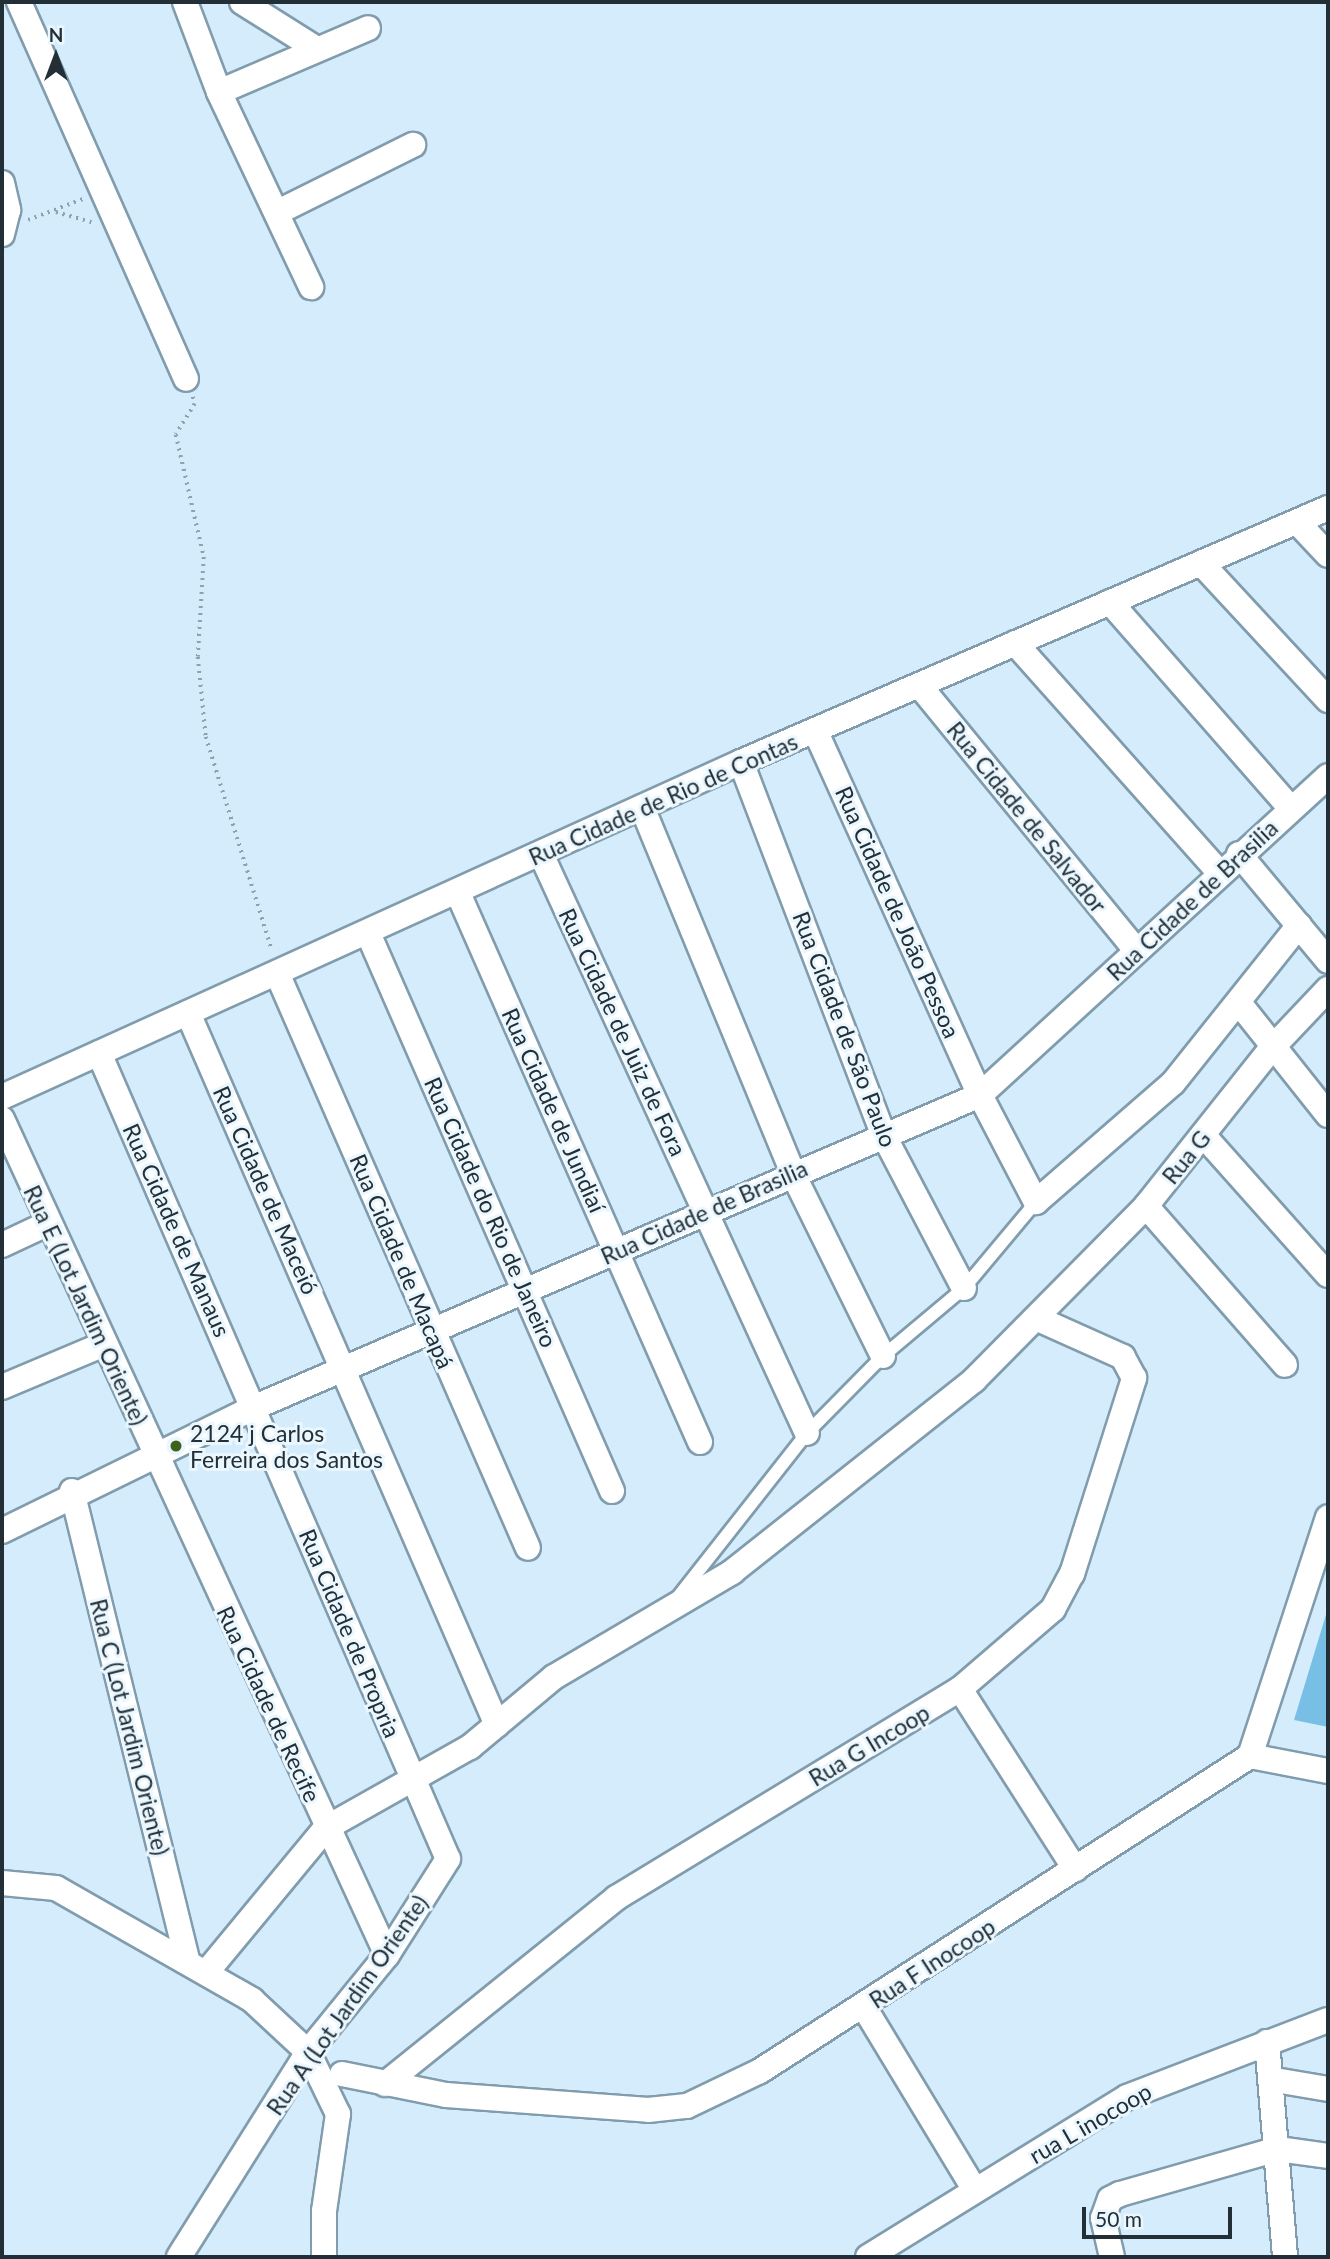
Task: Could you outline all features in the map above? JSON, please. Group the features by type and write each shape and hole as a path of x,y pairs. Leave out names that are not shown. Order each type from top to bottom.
{"street":[{"path":"19,2 186,379"},
{"path":"185,2 219,92 278,212 311,287"},
{"path":"242,2 317,49"},
{"path":"219,92 368,28"},
{"path":"278,212 412,145"},
{"path":"2,183 4,230"},
{"name":"Rua Cidade de Rio de Contas","path":"2,1097 458,893 741,762 1328,509"},
{"path":"1297,522 1328,555"},
{"path":"1201,563 1328,700"},
{"path":"1110,602 1291,809"},
{"path":"1015,643 1219,872"},
{"name":"Rua Cidade de Salvador","path":"919,685 1136,950"},
{"name":"Rua Cidade de João Pessoa","path":"815,730 980,1095 1036,1202"},
{"name":"Rua Cidade de São Paulo","path":"741,762 883,1134 964,1288"},
{"name":"Rua Cidade de Brasilia","path":"2,1531 72,1491 154,1452 705,1210 980,1095 1219,872 1328,776"},
{"path":"642,807 793,1174 883,1356"},
{"name":"Rua Cidade de Juiz de Fora","path":"541,854 807,1433"},
{"path":"1239,854 1328,961"},
{"name":"Rua Cidade de Jundiaí","path":"458,893 700,1442"},
{"path":"1036,1202 1173,1083 1299,925"},
{"name":"Rua Cidade do Rio de Janeiro","path":"368,933 612,1491"},
{"name":"Rua Cidade de Macapá","path":"277,973 528,1548"},
{"name":"Rua G","path":"326,1828 497,1725 554,1676 787,1532 1038,1319 1146,1206 1271,1049 1328,989"},
{"path":"1238,1003 1271,1049 1328,1115"},
{"name":"Rua Cidade de Maceió","path":"188,1013 345,1367 497,1725"},
{"name":"Rua Cidade de Manaus","path":"99,1053 255,1407"},
{"name":"Rua E (Lot Jardim Oriente)","path":"2,1119 102,1345 154,1452"},
{"path":"1204,1136 1328,1275"},
{"path":"1146,1206 1285,1365"},
{"path":"2,1245 49,1223"},
{"name":"Rua G Incoop","path":"385,2084 616,1898 960,1689 1054,1609 1072,1574 1133,1378 1123,1357 1038,1319"},
{"path":"2,1387 102,1345"},
{"name":"Rua Cidade de Propria","path":"255,1407 447,1859"},
{"name":"Rua Cidade de Recife","path":"154,1452 387,1955"},
{"name":"Rua C (Lot Jardim Oriente)","path":"72,1491 199,1965"},
{"path":"1328,1517 1250,1755 1328,1771"},
{"path":"960,1689 1075,1869"},
{"name":"Rua F Inocoop","path":"342,2074 385,2084 575,2108 687,2106 864,2007 1250,1755"},
{"path":"199,1965 326,1828"},
{"name":"Rua A (Lot Jardim Oriente)","path":"179,2257 308,2052 387,1955 447,1859"},
{"path":"2,1882 56,1888 199,1965 252,2000 308,2052 338,2114 324,2211 324,2257"},
{"path":"864,2007 975,2190"},
{"name":"rua L inocoop","path":"868,2257 1127,2097 1328,2020"},
{"path":"1267,2042 1275,2080 1285,2257"},
{"path":"1275,2080 1328,2089"},
{"path":"1112,2257 1103,2218 1110,2199 1278,2149 1328,2156"}],"lane":[{"path":"675,1602 807,1433 883,1356 964,1288 1036,1202"}],"path":[{"path":"4,230 54,211 101,188"},
{"path":"54,211 87,222 116,221"},
{"path":"186,379 195,404 176,435 204,557 198,657 206,737 277,973"}],"shaded area":[{"path":"1328,1608 1328,1727 1294,1720"}],"place":[{"name":"2124 j Carlos Ferreira dos Santos","path":"176,1446"}]}
